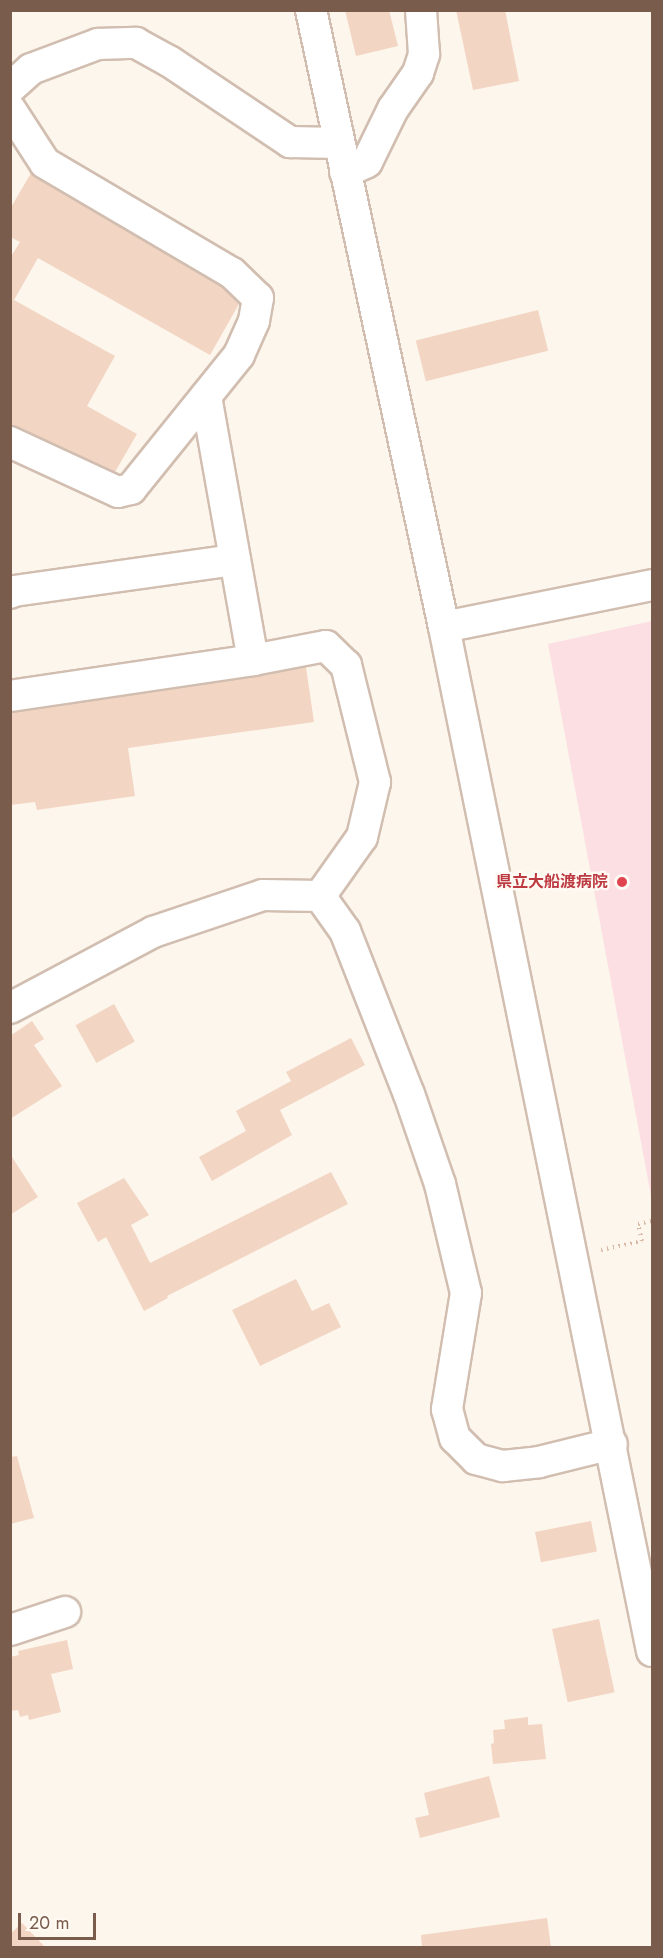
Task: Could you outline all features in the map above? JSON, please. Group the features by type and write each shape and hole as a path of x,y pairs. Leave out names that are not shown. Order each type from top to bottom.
{"street":[{"path":"311,10 444,627 612,1444 652,1651"},
{"path":"345,172 367,162 393,110 418,73 424,54 421,10"},
{"path":"10,88 31,69 98,44 136,43 169,61 290,142 339,143"},
{"path":"10,109 45,163 232,273 258,298 254,321 239,355 131,489 118,492 10,442"},
{"path":"206,396 253,660"},
{"path":"10,593 236,560"},
{"path":"444,627 652,585"},
{"path":"10,696 253,660 326,646 346,665 375,782 362,837 320,896"},
{"path":"10,1008 153,932 263,895 320,896"},
{"path":"320,896 345,931 410,1094 440,1184 466,1293 447,1409 455,1438 476,1459 503,1466 539,1462 612,1444"},
{"path":"10,1630 65,1612"}],"path":[{"path":"569,1236 598,1231 601,1251 642,1241 638,1224 652,1221"}],"shaded area":[{"name":"県立大船渡病院","path":"652,621 652,1201 548,644"}],"building":[{"path":"345,10 389,10 398,46 356,56"},
{"path":"456,10 505,10 519,81 473,90"},
{"path":"31,173 222,287 239,304 210,355 38,258 14,300 115,356 87,406 137,434 115,472 10,425 10,258 20,242 10,237 10,209"},
{"path":"538,310 548,351 426,381 416,340"},
{"path":"306,667 314,722 128,748 135,796 37,810 35,802 10,805 10,713"},
{"path":"114,1004 135,1042 96,1063 76,1025"},
{"path":"32,1021 44,1039 34,1045 62,1086 10,1119 10,1036"},
{"path":"351,1038 365,1065 280,1110 292,1135 212,1181 199,1157 246,1131 236,1111 291,1081 286,1072"},
{"path":"10,1154 38,1197 10,1215"},
{"path":"331,1172 348,1204 167,1296 168,1298 144,1311 106,1237 98,1242 77,1203 124,1178 149,1215 131,1225 150,1263"},
{"path":"296,1279 312,1311 329,1303 341,1327 260,1366 232,1310"},
{"path":"17,1456 34,1518 10,1524 10,1457"},
{"path":"591,1521 597,1551 541,1562 535,1532"},
{"path":"599,1619 615,1692 568,1702 552,1629"},
{"path":"67,1640 73,1669 51,1674 61,1712 29,1720 28,1715 20,1717 18,1710 10,1711 10,1657 19,1655 18,1651"},
{"path":"528,1717 528,1725 542,1724 546,1759 493,1764 491,1744 494,1743 493,1730 505,1729 504,1720"},
{"path":"489,1776 500,1817 420,1838 415,1818 429,1815 424,1793"},
{"path":"547,1918 551,1947 422,1947 421,1935"},
{"path":"22,1923 45,1947 10,1947 10,1934"}],"place":[{"name":"県立大船渡病院","path":"622,882"}]}
